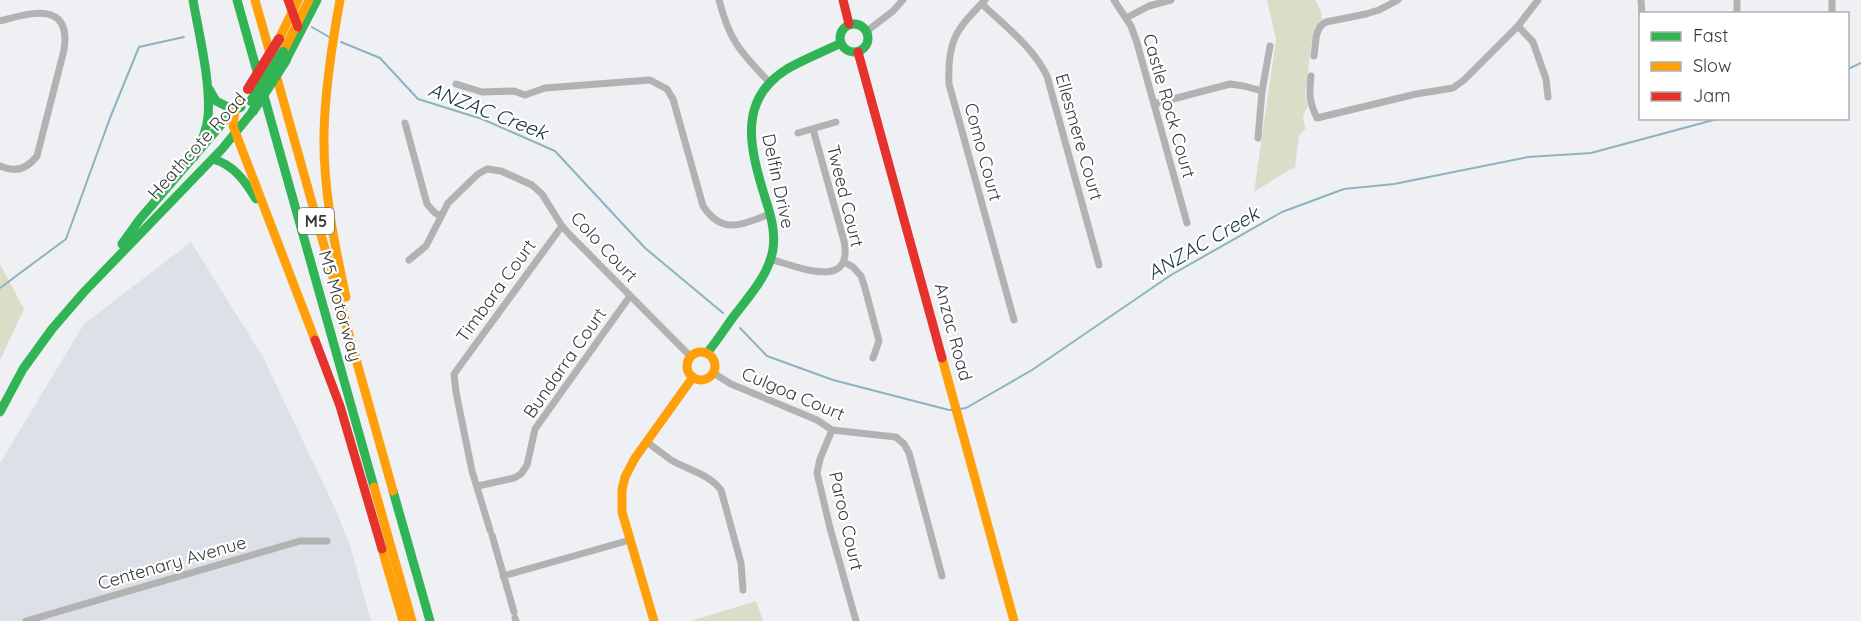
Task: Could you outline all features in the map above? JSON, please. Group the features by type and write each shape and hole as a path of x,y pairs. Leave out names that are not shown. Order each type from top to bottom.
{"main road":[{"path":"193,0 208,93 208,118 204,135 194,157"},
{"name":"M5 Motorway","path":"237,0 412,621"},
{"name":"M5 Motorway","path":"255,0 430,621"},
{"path":"288,0 297,24 298,40"},
{"name":"Heathcote Road","path":"0,412 22,369 55,325 103,271 236,133 248,104 248,89 279,39 298,0"},
{"path":"284,56 309,0"},
{"path":"205,80 216,101 234,110 248,104 298,40 317,0"},
{"path":"340,0 328,70 324,134 326,184 340,271 378,442"},
{"path":"843,0 849,24"},
{"path":"849,24 860,25 867,31 867,44 858,52 849,51 841,43 841,33 849,24"},
{"name":"Delfin Drive","path":"707,353 762,276 770,259 773,235 770,214 751,145 750,132 754,106 769,82 785,70 841,43"},
{"name":"Anzac Road","path":"858,52 1014,621"},
{"path":"234,110 233,121 236,133 340,406 403,621"},
{"name":"Heathcote Road","path":"103,271 140,219 234,110"},
{"path":"213,159 223,160 232,166 250,189 269,221"},
{"path":"699,351 707,353 715,363 714,372 704,380 693,377 687,367 690,356 699,351"},
{"path":"654,621 620,498 622,484 627,471 693,377"}],"street":[{"path":"719,0 725,24 735,44 769,82"},
{"path":"867,31 893,11 903,0"},
{"name":"Castle Rock Court","path":"1114,0 1126,18 1137,43 1186,223"},
{"path":"1126,18 1149,6 1171,0"},
{"path":"1314,56 1317,32 1321,25 1379,10 1398,0"},
{"path":"1311,76 1310,104 1317,118 1416,94 1453,88 1464,80 1518,26 1538,0"},
{"name":"Ellesmere Court","path":"984,2 1031,51 1041,63 1047,76 1098,265"},
{"name":"Como Court","path":"984,2 962,24 953,38 949,84 1014,320"},
{"path":"0,21 44,12 59,21 65,35 64,50 38,156 27,167 18,170 0,166"},
{"path":"1518,26 1533,42 1546,79 1548,97"},
{"path":"1258,138 1262,91 1270,45"},
{"path":"456,84 482,92 508,90 525,95 545,88 650,80 667,90 673,99 704,206 710,215 717,222 726,226 770,214"},
{"path":"1154,104 1230,84 1262,91"},
{"name":"Tweed Court","path":"798,133 836,122"},
{"path":"405,123 427,204 440,216"},
{"name":"Tweed Court","path":"770,259 817,273 837,270 844,262 846,252 844,241 813,129"},
{"name":"Colo Court","path":"409,260 426,246 440,216 454,197 478,174 487,168 492,168 517,177 532,185 542,194 562,226 690,356"},
{"name":"Timbara Court","path":"478,486 470,460 454,374 562,226"},
{"path":"844,262 853,267 861,276 865,288 879,341 873,358"},
{"name":"Bundarra Court","path":"478,486 514,478 521,474 527,465 535,429 630,296"},
{"name":"Culgoa Court","path":"714,372 731,384 817,420 832,430 896,437 904,444 909,453 942,576"},
{"name":"Paroo Court","path":"832,430 817,473 856,621"},
{"path":"647,442 672,460 716,483 721,490 741,562 742,590"},
{"path":"478,486 515,617"},
{"path":"503,576 630,540"},
{"name":"Centenary Avenue","path":"26,621 300,541 327,541"}],"shaded area":[{"path":"191,242 263,357 334,506 350,545 371,621 0,621 0,463 84,324"}],"green space":[{"path":"1267,0 1315,0 1322,17 1312,40 1305,95 1308,107 1303,117 1306,128 1299,135 1295,168 1254,192 1276,40"},
{"path":"0,264 24,309 0,360"},
{"path":"756,601 763,621 691,621"}],"waterway":[{"name":"ANZAC Creek","path":"312,27 329,37"},
{"name":"ANZAC Creek","path":"0,288 66,239 110,118 139,47 184,37"},
{"name":"ANZAC Creek","path":"341,42 380,58 418,99 482,119 555,151 645,248 723,313"},
{"name":"ANZAC Creek","path":"1849,69 1861,63"},
{"name":"ANZAC Creek","path":"960,409 966,408 1032,370 1171,275 1282,212 1344,189 1394,184 1528,157 1591,153 1714,120"},
{"name":"ANZAC Creek","path":"740,328 767,356 833,380 954,410"}],"traffic: fast":[{"path":"193,0 208,89 206,127 194,157"},
{"path":"237,0 374,487"},
{"path":"286,60 317,0"},
{"path":"854,24 864,28 868,38 864,48 854,52 844,48 840,38 844,28 854,24"},
{"path":"707,353 758,285 771,259 774,234 752,140 755,108 761,94 787,69 841,43"},
{"path":"251,101 283,52"},
{"path":"253,111 286,60"},
{"path":"209,89 216,101 234,110 241,107"},
{"path":"122,244 140,219 237,106"},
{"path":"0,412 23,369 52,329 84,292 222,149 253,111"},
{"path":"213,159 233,170 256,199"},
{"path":"393,491 430,621"}],"traffic: slow":[{"path":"255,0 393,491"},
{"path":"279,39 298,0"},
{"path":"283,52 309,0"},
{"path":"340,0 327,83 324,154 330,215 346,297"},
{"path":"241,99 235,110 233,126 315,340"},
{"path":"701,352 711,356 715,366 711,376 701,380 691,376 687,366 691,356 701,352"},
{"path":"942,358 1014,621"},
{"path":"654,621 622,512 622,490 625,477 635,458 693,377"},
{"path":"374,487 412,621"},
{"path":"382,549 403,621"}],"traffic: jam":[{"path":"288,0 298,27"},
{"path":"843,0 849,24"},
{"path":"248,89 279,39"},
{"path":"858,52 942,358"},
{"path":"315,340 340,406 382,549"}]}
